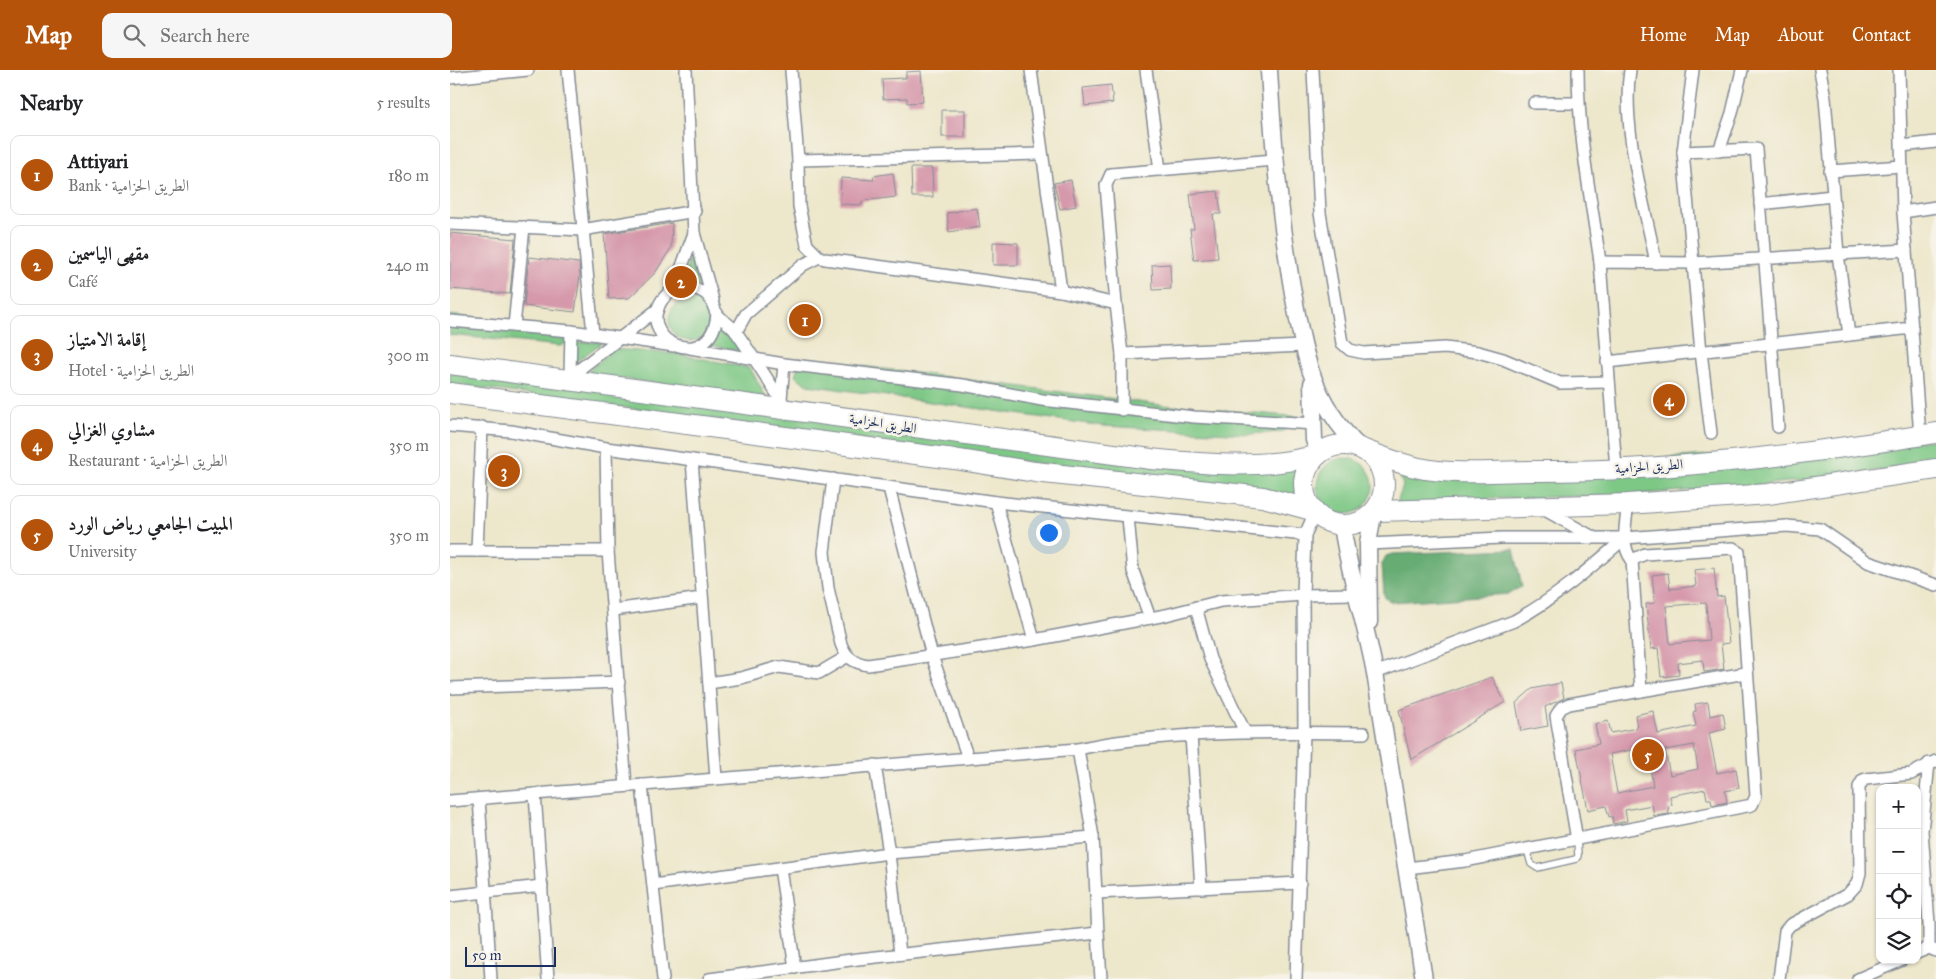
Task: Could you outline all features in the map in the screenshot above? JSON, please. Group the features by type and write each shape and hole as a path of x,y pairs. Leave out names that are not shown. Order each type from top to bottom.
{"highway":[{"name":"الطريق الحزامية","path":"450,364 784,404 954,434 1188,463 1282,462 1318,454 1327,449 1343,445 1362,449 1403,465 1434,470 1547,471 1616,469 1780,455 1928,434"},
{"name":"الطريق الحزامية","path":"450,392 954,459 1035,472 1263,498 1314,511 1332,523 1342,525"},
{"path":"1342,525 1353,524 1374,512 1382,501 1384,478 1377,462 1362,449"},
{"path":"1314,511 1304,488 1310,465 1318,454"},
{"path":"1374,512 1628,504 1768,494 1936,469"}],"main road":[{"path":"1269,70 1274,160 1286,257 1303,346 1311,372 1328,408 1346,435 1362,449"},
{"path":"1311,372 1315,424 1314,440 1318,454"},
{"path":"1369,639 1368,544 1374,512"},
{"path":"1342,525 1355,594 1369,639 1424,979"}],"street":[{"path":"450,78 528,70"},
{"path":"568,70 593,334"},
{"path":"673,291 694,234 695,211 686,70"},
{"path":"791,70 798,160 799,206 807,245 819,256 863,265 1060,291 1116,304"},
{"path":"1031,70 1060,291"},
{"path":"1146,70 1160,170"},
{"path":"1313,70 1320,213 1342,344 1350,350 1364,353 1445,348 1478,352 1560,383 1609,382"},
{"path":"1578,70 1578,103 1589,195 1600,262 1616,469"},
{"path":"1630,70 1627,85 1630,128 1656,263"},
{"path":"1693,70 1683,152 1701,352 1712,433"},
{"path":"1719,151 1732,113 1742,70"},
{"path":"1820,70 1825,98 1838,254 1849,335"},
{"path":"1899,70 1904,212 1912,328 1928,434"},
{"path":"1534,103 1578,103"},
{"path":"1902,146 1936,142"},
{"path":"1683,152 1756,149 1778,427"},
{"path":"798,160 1042,154"},
{"path":"1122,410 1122,354 1106,180 1114,172 1274,160"},
{"path":"1830,172 1902,166"},
{"path":"1760,204 1832,196"},
{"path":"1904,212 1936,207"},
{"path":"450,224 582,230 695,211"},
{"path":"514,326 524,227"},
{"path":"690,348 702,344 711,336 716,326 715,309 694,234"},
{"path":"1600,262 1693,263 1906,250"},
{"path":"736,332 746,314 803,266 819,256"},
{"path":"678,347 668,342 660,332 656,321 658,309 664,298 673,291 684,287 696,289 707,295 715,309 736,332 784,404"},
{"path":"567,378 658,309"},
{"path":"450,321 571,331 690,348 754,360 963,385 1042,400 1122,410 1194,417 1315,424"},
{"path":"1607,362 1912,328"},
{"path":"567,378 571,331"},
{"path":"1122,354 1303,346"},
{"path":"784,364 784,404"},
{"path":"450,426 482,428 606,448 996,502 1305,535"},
{"path":"477,551 482,428"},
{"path":"606,448 608,551 626,786"},
{"path":"692,460 716,778"},
{"path":"834,479 825,535 825,572 841,644 848,656 856,663 868,665 1034,640 1248,598 1355,594"},
{"path":"889,488 932,656 968,758"},
{"path":"996,502 1034,640"},
{"path":"1628,504 1625,538 1628,555 1632,560 1641,691"},
{"path":"1537,506 1593,537"},
{"path":"1296,979 1304,732 1303,595 1305,535 1314,511"},
{"path":"1128,517 1134,571 1150,618"},
{"path":"1368,544 1502,538 1625,538 1786,526 1820,529 1868,562 1936,585"},
{"path":"1375,673 1514,621 1535,610 1561,593 1625,538"},
{"path":"1407,868 1464,861 1752,805 1756,796 1739,552 1737,549 1644,554 1632,560"},
{"path":"450,551 608,551"},
{"path":"613,610 702,598"},
{"path":"1196,607 1210,659 1245,732"},
{"path":"709,684 741,678 780,667 819,673 848,656"},
{"path":"1577,840 1556,716 1561,708 1569,704 1746,673"},
{"path":"450,688 618,682"},
{"path":"450,801 1078,749 1111,741 1245,732 1364,733"},
{"path":"1191,736 1200,888"},
{"path":"1078,749 1093,837 1101,979"},
{"path":"1932,762 1922,831 1933,922 1932,950"},
{"path":"1779,979 1785,932 1790,925 1848,894 1859,879 1859,787 1861,782 1866,779 1911,774 1932,762"},
{"path":"875,765 889,853 900,954"},
{"path":"642,785 663,979"},
{"path":"535,794 548,979"},
{"path":"479,799 491,979"},
{"path":"653,885 889,853 1093,837"},
{"path":"780,868 795,968"},
{"path":"1096,893 1300,883"},
{"path":"450,896 542,886"},
{"path":"709,979 755,976 795,968 900,954 1098,933"},
{"path":"1858,979 1893,964"}],"lane":[{"path":"1527,849 1531,864 1537,868 1576,859 1578,856 1577,840"}],"green space":[{"path":"691,247 705,291 683,287"},
{"path":"690,299 705,305 711,320 705,335 690,341 675,335 669,320 675,305"},
{"path":"450,315 573,330 572,340 560,346 450,335"},
{"path":"717,321 743,352 706,344"},
{"path":"574,342 603,342 574,363"},
{"path":"613,349 678,354 750,368 766,397 586,374"},
{"path":"800,358 1161,405 1300,417 1282,432 1249,434 1103,426 808,385 795,376"},
{"path":"450,373 1295,468 1296,498 450,384"},
{"path":"1936,440 1936,462 1809,480 1624,495 1479,499 1396,506 1403,486 1399,470 1423,474"},
{"path":"1340,458 1350,458 1365,466 1371,475 1373,486 1371,497 1365,506 1350,514 1340,514 1329,509 1322,502 1317,491 1317,481 1322,470 1329,463"},
{"path":"1514,549 1522,586 1510,594 1393,602 1386,599 1384,595 1382,564 1386,556 1392,554"}],"building":[{"path":"921,71 923,102 907,103 907,98 883,99 882,79 906,78 906,72"},
{"path":"1111,85 1113,103 1085,106 1083,88"},
{"path":"942,110 965,110 965,137 942,137"},
{"path":"911,168 932,168 933,197 912,197"},
{"path":"893,173 896,197 862,201 862,205 840,204 841,178 874,180 873,176"},
{"path":"1071,180 1076,206 1060,209 1054,183"},
{"path":"1218,191 1221,214 1213,214 1218,258 1194,260 1190,229 1194,229 1190,194"},
{"path":"977,208 980,227 949,232 947,213"},
{"path":"672,223 671,248 655,273 629,298 609,299 604,234"},
{"path":"450,233 515,239 510,294 450,289"},
{"path":"993,242 1018,243 1018,265 993,265"},
{"path":"529,257 579,263 580,276 575,312 524,306"},
{"path":"1170,264 1171,289 1153,290 1152,265"},
{"path":"1714,568 1717,597 1724,596 1729,643 1721,644 1724,669 1704,672 1703,660 1678,663 1679,675 1661,677 1658,648 1651,649 1646,604 1655,603 1652,575 1668,573 1670,589 1696,586 1694,570","holes":["1706,603 1709,640 1670,644 1666,606"]},
{"path":"1492,677 1505,702 1411,760 1399,710"},
{"path":"1561,683 1564,698 1545,707 1548,726 1521,731 1516,703 1532,689"},
{"path":"1708,702 1710,716 1723,713 1726,729 1709,733 1717,773 1736,769 1739,788 1725,791 1727,802 1712,805 1711,799 1707,799 1705,789 1670,796 1672,805 1668,806 1669,814 1654,816 1652,805 1625,810 1627,821 1613,824 1612,816 1609,817 1606,806 1588,810 1576,749 1599,744 1595,724 1608,721 1611,733 1637,728 1635,715 1653,711 1658,734 1696,726 1693,712 1696,711 1695,704","holes":["1694,745 1698,769 1670,775 1665,750","1647,747 1653,786 1617,793 1610,754"]}],"place":[{"name":"مقهى الياسمين","path":"681,282"},
{"name":"Attiyari","path":"805,320"},
{"name":"مشاوي الغزالي","path":"1669,400"},
{"name":"إقامة الامتياز","path":"504,471"},
{"name":"المبيت الجامعي رياض الورد","path":"1648,755"}]}
